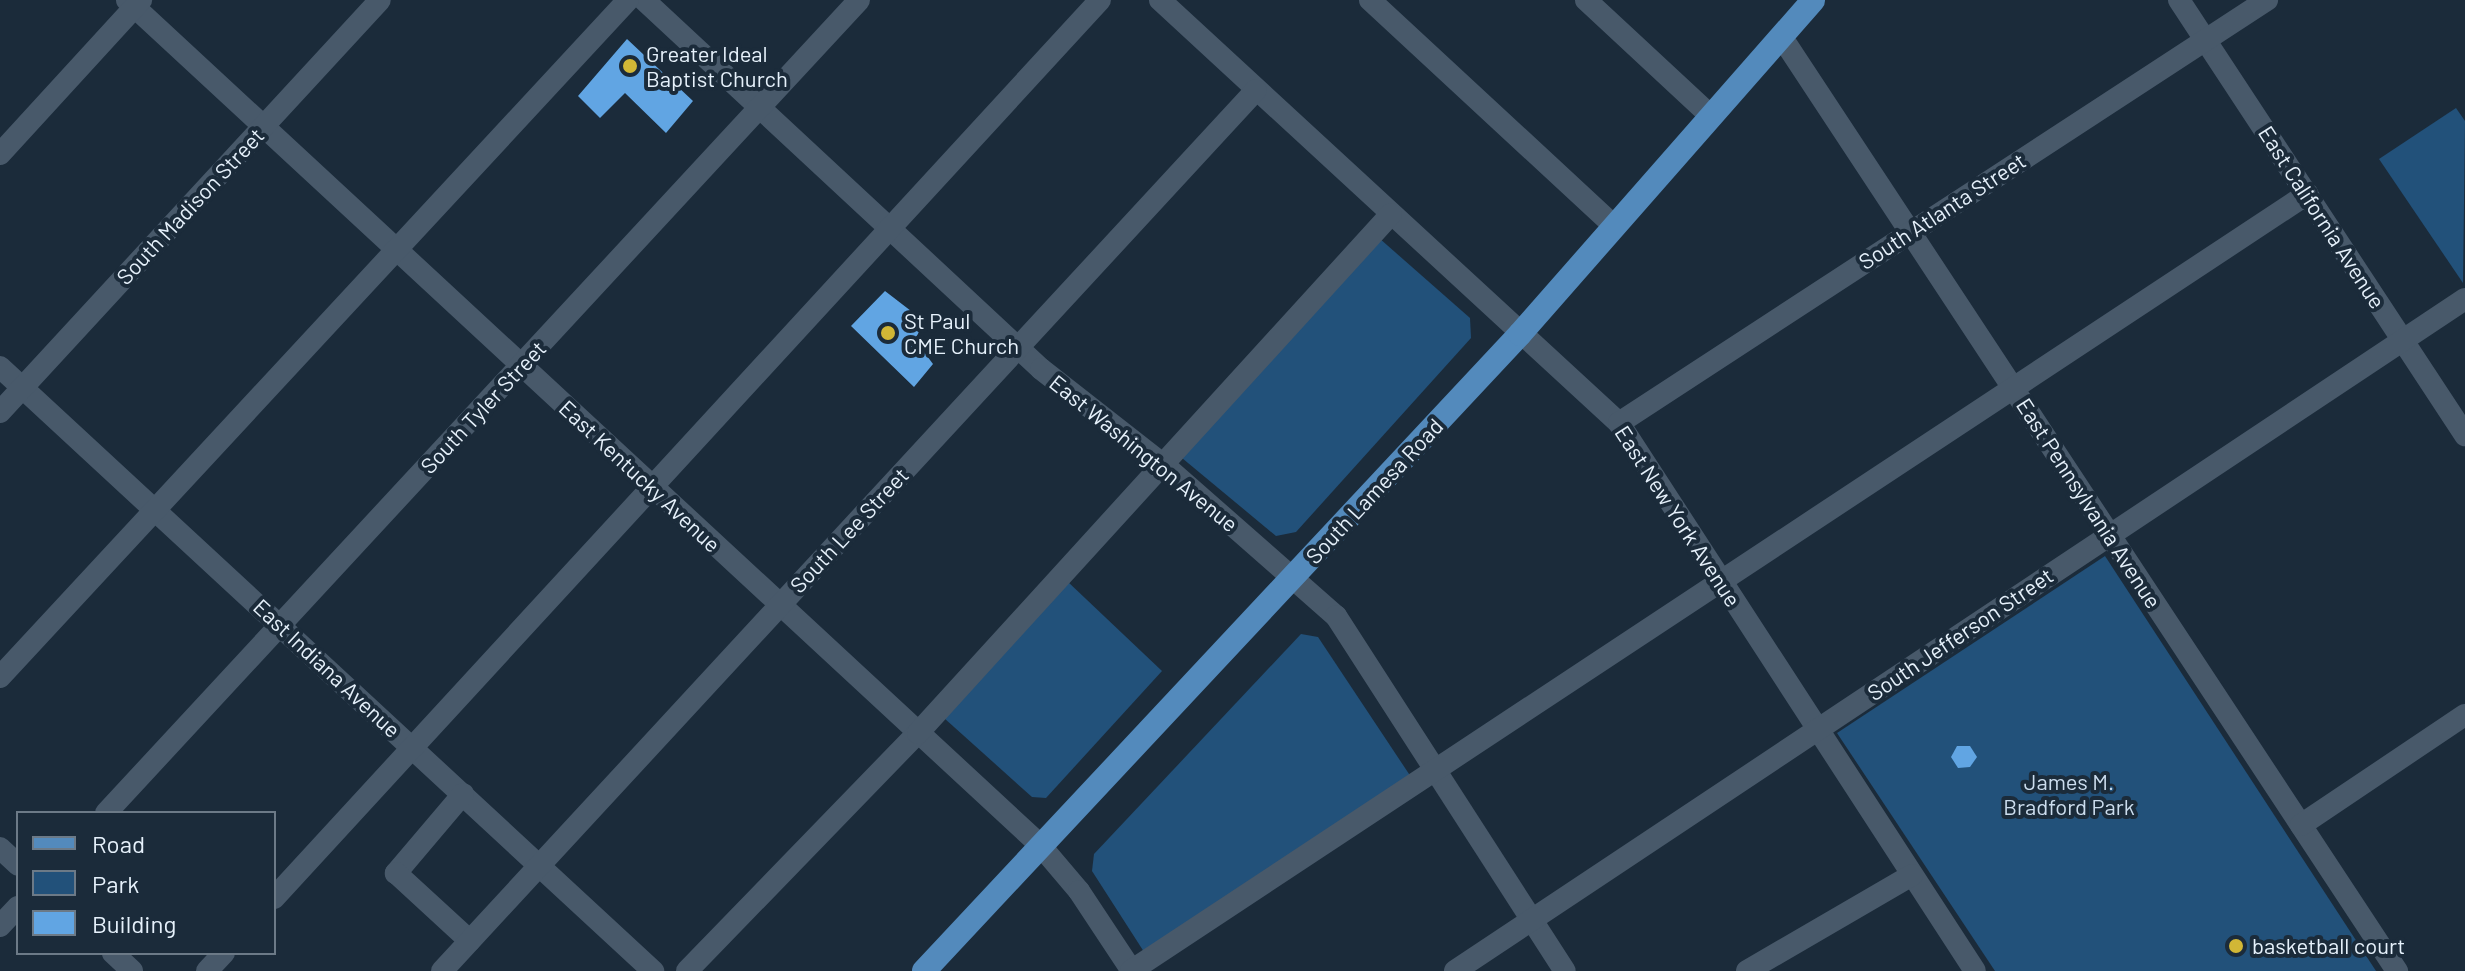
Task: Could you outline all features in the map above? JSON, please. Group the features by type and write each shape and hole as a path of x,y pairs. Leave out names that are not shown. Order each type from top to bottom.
{"main road":[{"name":"South Lamesa Road","path":"924,971 1520,334 1781,36 1804,3"}],"street":[{"name":"South Madison Street","path":"0,412 380,0"},
{"path":"0,677 628,0"},
{"name":"East Washington Avenue","path":"644,0 1017,348 1164,465 1336,616 1565,971"},
{"name":"South Tyler Street","path":"108,811 282,627 859,0"},
{"path":"276,896 654,489 888,227 1100,0"},
{"name":"East New York Avenue","path":"1160,0 1619,423 1975,971"},
{"path":"1370,0 1614,226"},
{"path":"1586,0 1711,116"},
{"name":"East California Avenue","path":"2179,0 2465,435"},
{"name":"South Atlanta Street","path":"1619,423 2267,0"},
{"name":"East Kentucky Avenue","path":"134,2 394,250 1040,845 1079,891 1131,971"},
{"path":"0,154 134,2"},
{"name":"East Pennsylvania Avenue","path":"1781,36 2397,971"},
{"name":"South Lee Street","path":"442,971 1256,90"},
{"path":"1131,971 2307,194"},
{"path":"687,971 918,733 1391,214"},
{"name":"South Jefferson Street","path":"1455,971 2465,299"},
{"name":"East Indiana Avenue","path":"0,367 653,971"},
{"path":"2301,825 2465,715"},
{"path":"463,794 396,873 470,941"},
{"path":"0,848 16,863"},
{"path":"1747,971 1912,875"},
{"path":"0,926 16,909"},
{"path":"115,955 132,971"},
{"path":"207,971 222,955"}],"green space":[{"path":"2456,108 2465,121 2463,283 2379,159"},
{"path":"1379,238 1470,318 1471,338 1296,532 1276,536 1182,458"},
{"name":"James M. Bradford Park","path":"2105,556 2376,971 1995,971 1837,733"},
{"path":"1067,581 1162,671 1046,798 1032,797 944,718"},
{"path":"1301,634 1318,637 1413,780 1146,955 1092,871 1094,854"}],"building":[{"name":"Greater Ideal Baptist Church","path":"627,39 693,101 666,133 625,93 600,118 578,96"},
{"name":"St Paul CME Church","path":"885,291 924,321 915,340 933,364 914,387 851,326"},
{"path":"1957,746 1970,746 1977,757 1970,767 1958,768 1951,757"}],"place":[{"name":"Greater Ideal Baptist Church","path":"630,66"},
{"name":"St Paul CME Church","path":"888,333"},
{"name":"basketball court","path":"2236,946"}]}
